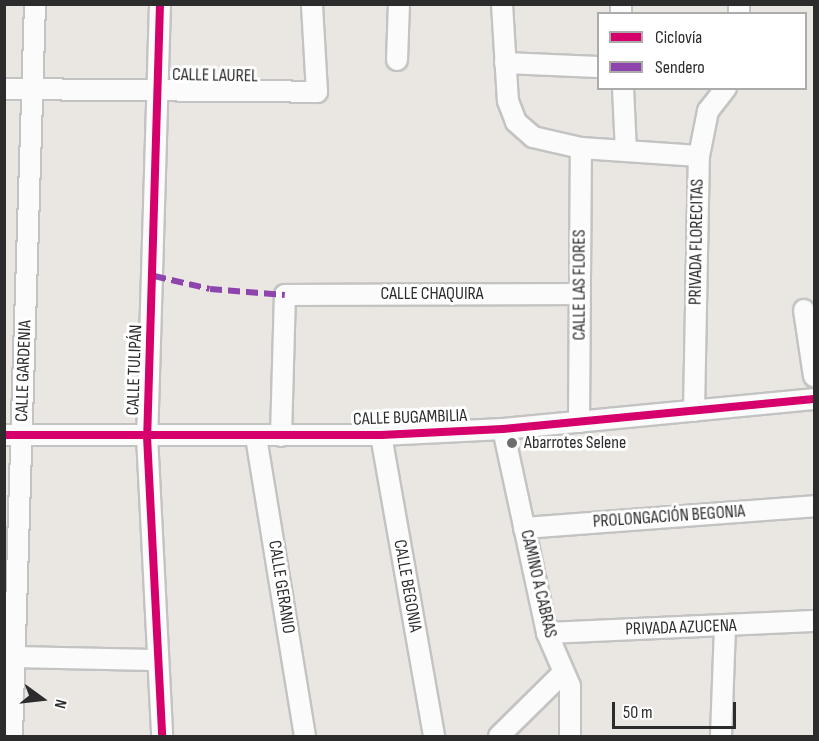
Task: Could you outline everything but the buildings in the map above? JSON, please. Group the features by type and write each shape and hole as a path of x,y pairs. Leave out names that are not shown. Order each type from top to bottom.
{"street":[{"name":"CALLE GARDENIA","path":"12,736 13,435 33,89 35,4"},
{"name":"CALLE TULIPÁN","path":"160,4 147,436 154,660 162,736"},
{"name":"CALLE LAUREL","path":"4,89 317,92 312,4"},
{"path":"398,60 399,4"},
{"name":"PRIVADA FLORECITAS","path":"502,4 508,101 516,122 533,137 581,148 699,156 694,411"},
{"path":"506,63 597,67"},
{"path":"623,90 626,151"},
{"path":"699,156 708,111 724,90"},
{"name":"CALLE LAS FLORES","path":"579,422 581,148"},
{"name":"CALLE CHAQUIRA","path":"281,435 285,295 579,294"},
{"path":"804,310 814,376"},
{"name":"CALLE BUGAMBILIA","path":"13,435 256,437 381,435 503,429 814,399"},
{"name":"CAMINO A CABRAS","path":"503,429 547,633 570,686 570,736"},
{"name":"CALLE BEGONIA","path":"381,435 434,736"},
{"name":"CALLE GERANIO","path":"256,437 305,736"},
{"name":"PROLONGACIÓN BEGONIA","path":"524,528 814,506"},
{"name":"PRIVADA AZUCENA","path":"547,633 725,627 814,621"},
{"path":"721,736 725,627"},
{"path":"13,657 154,660"},
{"path":"499,736 564,672"}],"marked path":[{"path":"154,276 210,289 285,295"}],"cycle path":[{"path":"160,4 147,436 162,736"},
{"path":"4,435 381,435 503,429 814,399"}],"place":[{"name":"Abarrotes Selene","path":"512,443"}]}
